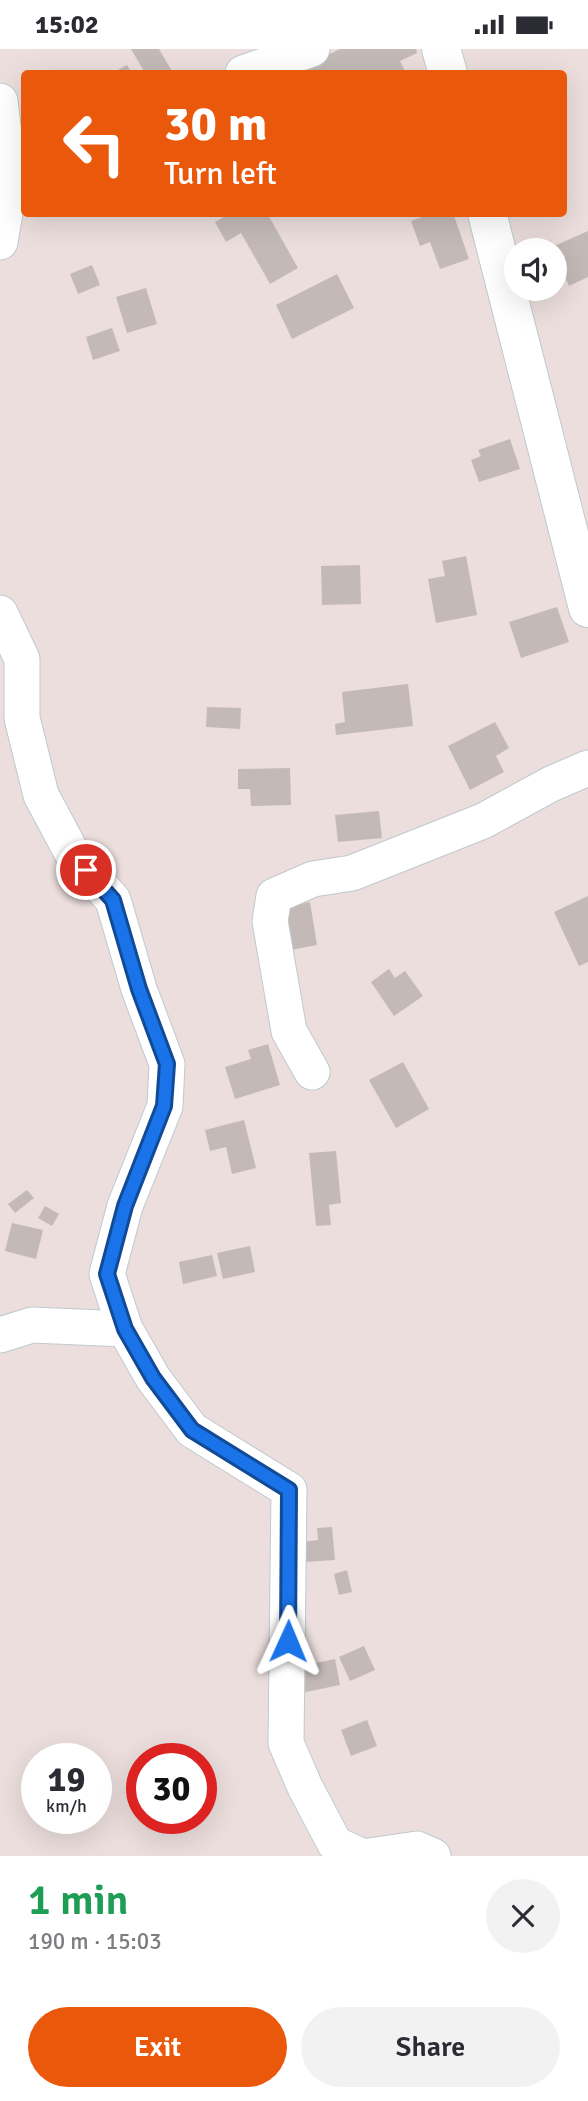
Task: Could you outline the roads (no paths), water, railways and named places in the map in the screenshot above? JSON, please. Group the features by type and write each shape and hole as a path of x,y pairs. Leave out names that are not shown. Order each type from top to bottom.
{"main road":[{"path":"441,49 447,70"},
{"path":"488,217 588,608"}],"street":[{"path":"252,70 312,49"},
{"path":"0,101 11,183 0,242"},
{"path":"0,613 22,659 22,718 41,795 73,855 113,900 139,989 167,1064 164,1106 125,1206 107,1274 125,1329 153,1378 192,1430 289,1490 286,1743 305,1787 335,1844 361,1856"},
{"path":"312,1072 289,1031 270,921 274,896 313,879 352,873 483,821 551,784 588,768"},
{"path":"0,1335 32,1325 125,1329"},
{"path":"369,1856 418,1849 433,1856"}]}
